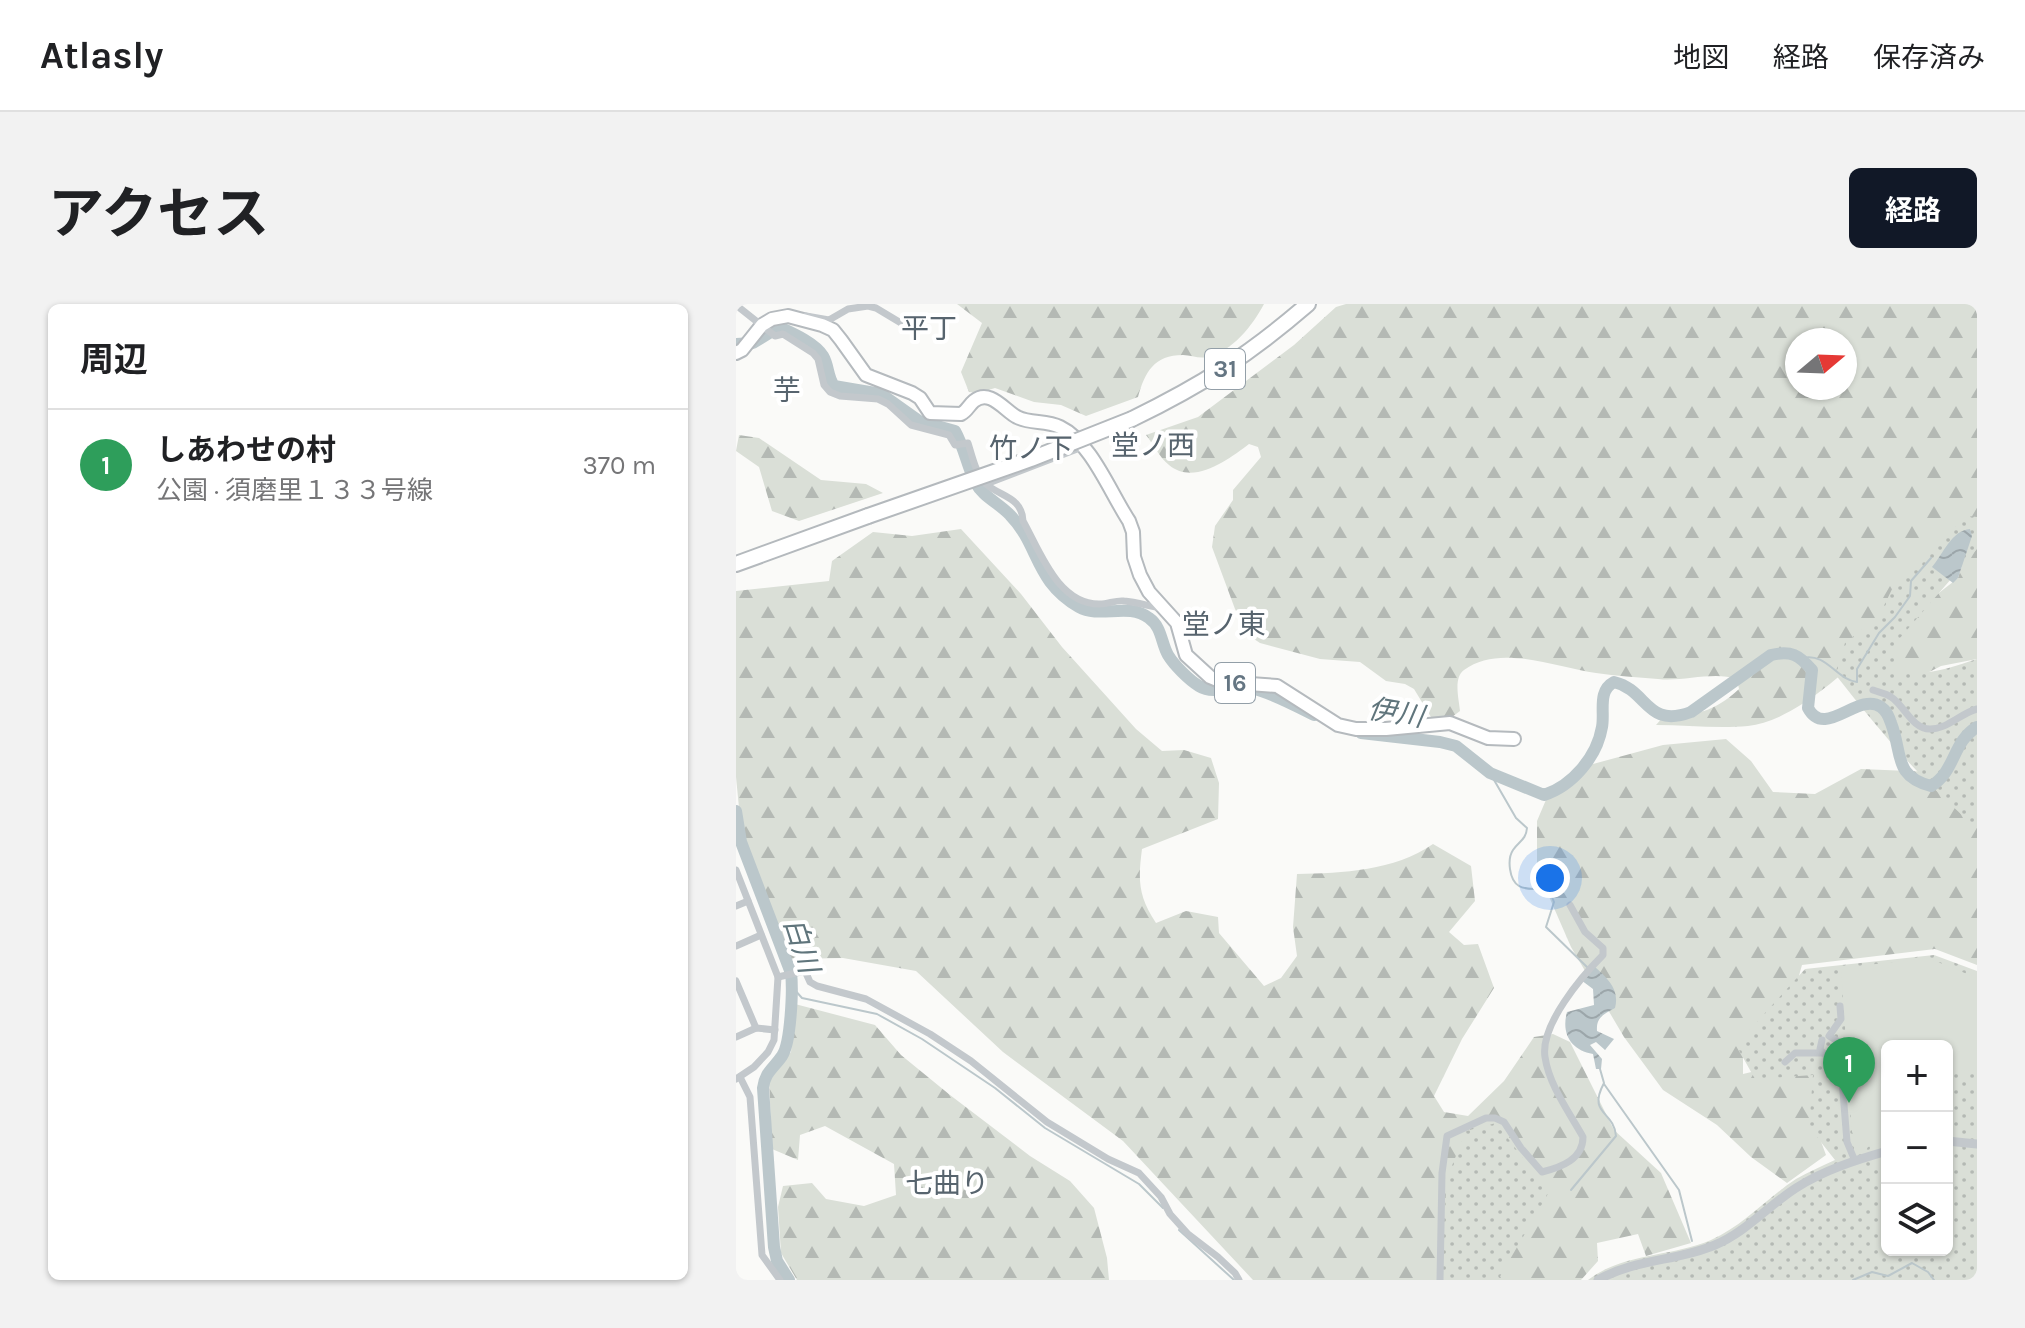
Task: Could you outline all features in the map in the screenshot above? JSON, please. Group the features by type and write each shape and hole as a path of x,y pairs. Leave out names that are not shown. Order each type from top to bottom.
{"highway":[{"name":"31","path":"1130,416 1212,368 1295,304"},
{"name":"31","path":"736,564 1192,390 1234,363 1308,304"},
{"name":"31","path":"736,555 867,512"}],"main road":[{"path":"739,352 762,325 788,316"},
{"name":"16","path":"788,316 833,330 866,375 912,393 920,398 930,413 953,416 961,414 973,401 989,399 998,401 1016,417 1060,427 1085,446 1129,521 1140,575 1163,609 1177,623 1186,655 1210,677 1222,682 1277,686 1338,725 1356,729 1450,723 1488,738 1514,739"}],"street":[{"path":"736,305 775,336 783,334 813,353 818,359 824,385 830,392 840,396 878,399 911,425 949,435 955,445 968,443 986,484 1017,502 1023,512 1023,521 1055,580 1069,592 1086,602 1100,604 1122,600 1163,609"},
{"path":"788,316 829,320 848,309 868,306 911,329"},
{"path":"986,484 1085,446"},
{"path":"1873,690 1891,696 1921,727 1931,729 1977,709"},
{"path":"736,870 778,977 774,1040 768,1052 738,1078 750,1097 762,1255 780,1280"},
{"path":"736,906 748,901"},
{"path":"1440,1280 1442,1173 1447,1136 1486,1118 1495,1118 1504,1122 1542,1172 1579,1155 1583,1147 1583,1137 1553,1081 1544,1052 1546,1040 1569,993 1603,955 1603,948 1585,932 1570,905"},
{"path":"736,946 761,935"},
{"path":"778,977 805,971 810,982 817,986 866,999 930,1034 971,1061 1047,1122 1108,1159 1139,1173 1188,1234 1227,1265 1239,1280"},
{"path":"736,981 756,1028"},
{"path":"1823,1053 1820,1049 1826,1037 1841,1019 1840,1006"},
{"path":"736,1037 756,1028 775,1030"},
{"path":"1826,1037 1839,1042 1847,1142 1855,1161"},
{"path":"1785,1062 1795,1053 1829,1055 1840,1048"},
{"path":"1953,1142 1977,1144"},
{"path":"1598,1280 1625,1268 1712,1246 1730,1238 1796,1188 1829,1170 1881,1153"}],"green space":[{"path":"957,304 1264,304 1248,329 1225,350 1204,357 1183,355 1165,358 1152,367 1138,397 1086,416 1061,405 1034,402 995,388 979,393 969,392 961,372 982,323"},
{"path":"1346,304 1977,304 1977,659 1941,666 1898,688 1885,662 1909,623 1926,603 1958,578 1968,546 1895,624 1836,679 1776,718 1748,726 1656,725 1663,717 1695,713 1721,703 1739,689 1737,679 1728,677 1658,679 1596,673 1529,660 1494,658 1478,662 1461,674 1458,689 1460,711 1452,717 1431,717 1414,689 1386,681 1360,662 1320,659 1260,643 1251,637 1235,609 1212,547 1215,526 1233,500 1233,490 1261,457 1258,447 1249,444 1211,468 1189,473 1169,465 1146,435 1198,417 1294,345 1336,307"},
{"path":"739,435 759,438 821,480 866,484 883,493 799,521 772,511 759,467 736,451"},
{"path":"1969,516 1977,517 1977,549 1900,638 1895,659 1898,670 1918,673 1977,659 1977,828 1902,755 1835,674 1845,643 1879,616 1895,583 1933,543"},
{"path":"961,529 1136,729 1162,751 1184,750 1211,758 1219,783 1218,819 1142,849 1141,888 1156,923 1186,911 1218,917 1219,933 1264,986 1281,978 1297,956 1293,927 1297,874 1368,869 1402,860 1433,844 1471,866 1475,901 1449,932 1464,945 1478,944 1494,988 1462,1039 1434,1096 1444,1112 1468,1116 1504,1081 1534,1037 1553,1034 1570,1042 1614,1130 1661,1173 1691,1243 1646,1256 1638,1234 1597,1243 1598,1261 1581,1280 1253,1280 1123,1141 1003,1052 916,971 843,958 791,959 742,838 736,777 736,591 829,581 832,561 873,532 912,536"},
{"path":"1977,715 1977,965 1935,949 1802,965 1791,1004 1743,1046 1743,1074 1790,1063 1819,1061 1813,1120 1826,1155 1787,1183 1751,1157 1717,1125 1663,1090 1624,1037 1571,947 1537,869 1537,821 1551,788 1582,767 1663,745 1726,739 1751,761 1773,792 1815,794 1861,769 1932,772"},
{"path":"1934,955 1977,971 1977,1280 1588,1280 1616,1265 1711,1240 1734,1227 1796,1179 1835,1160 1809,1127 1813,1075 1755,1079 1736,1045 1805,969"},
{"path":"1928,958 1977,978 1977,1070 1953,1071 1953,1040 1881,1040 1881,1142 1868,1147 1864,1154 1852,1132 1841,968"},
{"path":"795,1004 875,1025 901,1055 950,1095 1030,1156 1070,1181 1094,1208 1107,1258 1109,1280 797,1280 781,1253 778,1207 783,1186 812,1183 826,1199 864,1206 896,1195 894,1164 825,1126 800,1135 798,1160 772,1149 769,1079 791,1052"},
{"path":"1496,1123 1549,1192 1498,1280 1440,1280 1447,1178 1466,1131"}],"water":[{"path":"1970,529 1972,536 1958,578 1953,583 1932,567 1953,538"},
{"path":"1594,966 1608,980 1616,995 1615,1008 1602,1016 1597,1026 1597,1031 1614,1039 1605,1050 1596,1042 1590,1045 1602,1059 1601,1069 1596,1069 1593,1054 1574,1045 1565,1027 1567,1012 1594,1005 1593,989 1581,980"}],"waterway":[{"name":"伊川","path":"736,344 753,343 779,327 819,351 834,386 881,394 919,421 955,431 978,487 1020,527 1045,575 1064,597 1087,610 1132,611 1149,618 1161,635 1171,659 1186,676 1205,689 1252,688 1314,715"},
{"path":"1802,658 1811,657 1825,662 1849,680 1857,682 1857,669 1879,633 1910,596 1911,581 1931,558"},
{"name":"伊川","path":"1361,733 1456,746 1490,773 1544,795 1564,785 1589,759 1602,727 1605,691 1614,682 1634,692 1656,712 1676,716 1691,712 1771,655 1784,653 1799,657 1812,670 1808,708 1815,716 1833,718 1862,705 1881,707 1888,714 1905,770 1919,782 1931,786 1939,780 1963,740 1977,727"},
{"path":"1490,773 1516,818 1527,828 1524,838 1511,854 1513,879 1522,887 1550,892 1554,902 1546,927 1588,968"},
{"name":"白川","path":"736,811 741,842 791,973 785,1049 768,1074 763,1088 774,1247 777,1261 789,1280"},
{"path":"793,988 802,998 877,1014 922,1039 995,1088 1045,1128 1139,1184 1163,1208"},
{"path":"1571,1190 1616,1136 1611,1121 1598,1101 1604,1083 1600,1069"},
{"path":"1604,1084 1679,1190 1692,1241"},
{"path":"1179,1230 1234,1280"},
{"path":"1853,1280 1872,1272 1888,1276 1912,1263 1928,1272 1934,1280"}],"place":[{"name":"しあわせの村","path":"1849,1103"}],"district":[{"name":"平丁","path":"929,328"},
{"name":"芋","path":"787,390"},
{"name":"堂ノ西","path":"1153,445"},
{"name":"竹ノ下","path":"1031,448"},
{"name":"堂ノ東","path":"1224,624"},
{"name":"七曲り","path":"947,1183"}]}
